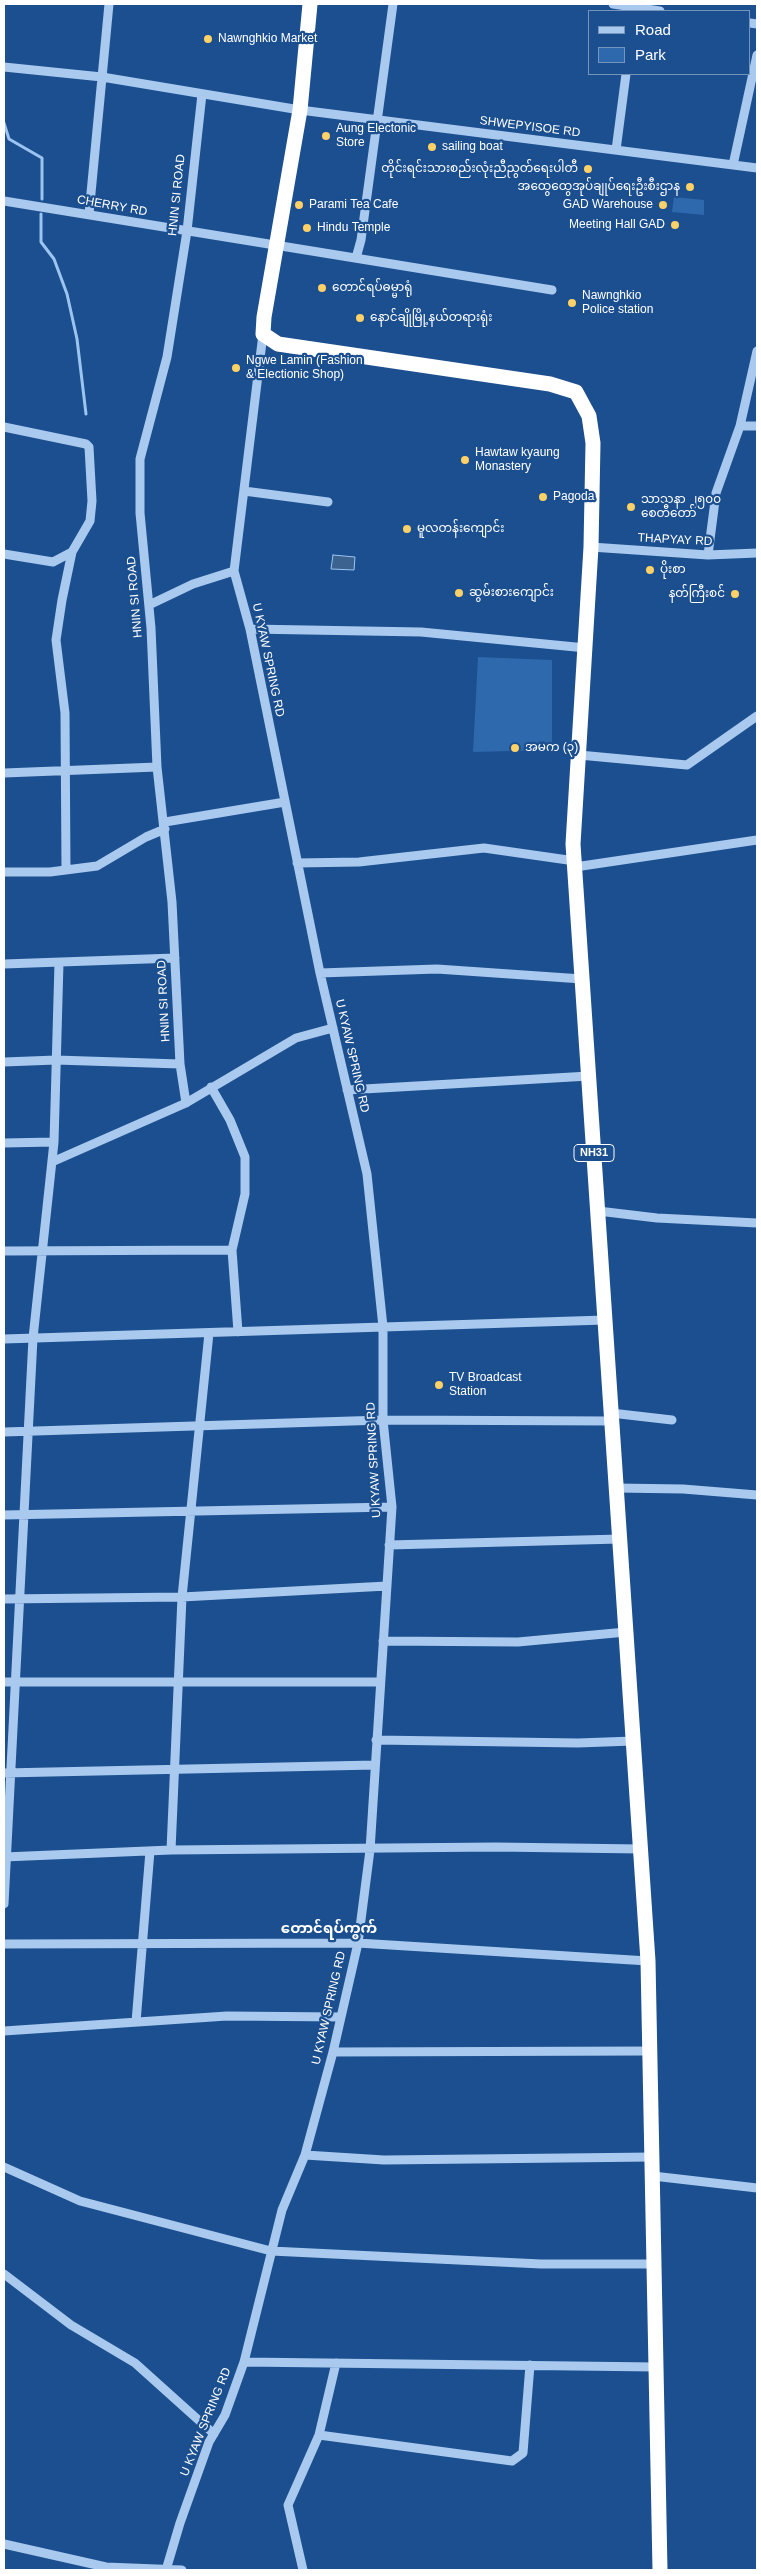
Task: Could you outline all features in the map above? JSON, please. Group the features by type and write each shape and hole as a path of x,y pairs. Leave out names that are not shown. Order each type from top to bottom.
{"highway":[{"path":"263,334 300,110 310,4"},
{"name":"NH31","path":"263,334 278,344 550,384 576,392 589,416 593,444 591,547 580,755 573,844 648,1961 660,2570"}],"street":[{"path":"89,214 109,4"},
{"path":"356,258 361,240 393,4"},
{"path":"613,4 654,10"},
{"path":"733,165 757,55"},
{"name":"SHWEPYISOE RD","path":"4,67 102,77 300,110 757,168"},
{"path":"616,150 626,75"},
{"name":"HNIN SI ROAD","path":"186,1103 180,1064 175,958 165,825 157,768 148,605 140,514 140,459 167,357 187,231 202,94"},
{"name":"CHERRY RD","path":"4,201 276,247 552,290"},
{"name":"U KYAW SPRING RD","path":"166,2570 180,2523 214,2434 225,2415 244,2362 282,2210 305,2155 333,2052 358,1943 370,1850 392,1507 383,1420 383,1327 367,1174 320,973 250,629 234,572 263,334"},
{"path":"708,555 716,493 740,426 757,351"},
{"path":"740,426 757,426"},
{"path":"4,427 79,441 90,447 92,501 90,521 72,552 56,640 65,713 66,870"},
{"path":"244,491 328,502"},
{"name":"THAPYAY RD","path":"591,547 708,555 757,553"},
{"path":"4,554 53,562 72,552"},
{"path":"148,605 193,584 234,572"},
{"path":"250,629 421,632 586,648"},
{"path":"580,755 687,765 757,716"},
{"path":"4,773 157,768"},
{"path":"4,872 66,870 97,866 165,825 285,802"},
{"path":"298,863 359,862 413,854 484,848 575,864 757,840"},
{"path":"4,964 175,958"},
{"path":"4,1904 7,1773 16,1682 34,1338 54,1142 59,963"},
{"path":"320,973 437,969 582,980"},
{"path":"52,1162 186,1103 210,1087 296,1038 333,1028"},
{"path":"4,1062 56,1060 180,1064"},
{"path":"347,1090 589,1076"},
{"path":"210,1087 230,1120 245,1157 245,1194 232,1250 238,1332"},
{"path":"4,1143 54,1142"},
{"path":"598,1212 657,1218 757,1223"},
{"path":"4,1250 43,1252 232,1250"},
{"path":"4,1340 605,1320"},
{"path":"171,1850 182,1597 209,1333"},
{"path":"4,1432 383,1420 612,1417 672,1420"},
{"path":"616,1488 683,1489 757,1495"},
{"path":"4,1516 392,1507"},
{"path":"389,1546 620,1539"},
{"path":"4,1599 182,1597 386,1586"},
{"path":"383,1641 518,1642 626,1632"},
{"path":"4,1682 380,1682"},
{"path":"376,1740 578,1743 633,1741"},
{"path":"7,1773 375,1765"},
{"path":"5,1857 171,1850 370,1850 496,1847 641,1849"},
{"path":"136,2022 150,1851"},
{"path":"4,1944 358,1943 648,1961"},
{"path":"4,2031 227,2016 341,2017"},
{"path":"333,2052 651,2051"},
{"path":"305,2155 384,2160 653,2157"},
{"path":"4,2167 80,2201 271,2251 540,2264 654,2264"},
{"path":"653,2176 757,2188"},
{"path":"4,2274 71,2325 135,2363 214,2434"},
{"path":"244,2362 656,2367"},
{"path":"302,2570 288,2505 319,2435 336,2363"},
{"path":"319,2435 512,2461 523,2453 530,2365"},
{"path":"4,2544 106,2567 182,2570"}],"green space":[{"path":"674,197 704,200 704,215 672,212"},
{"path":"478,657 552,660 552,750 473,752"}],"shaded area":[{"path":"333,555 355,557 354,570 331,569"}],"waterway":[{"path":"4,123 9,139 42,158 42,199"},
{"path":"41,214 41,242 54,259 67,294 77,339 86,414"}],"place":[{"name":"Nawnghkio Market","path":"208,39"},
{"name":"Aung Electonic Store","path":"326,136"},
{"name":"sailing boat","path":"432,147"},
{"name":"တိုင်းရင်းသားစည်းလုံးညီညွတ်ရေးပါတီ","path":"588,169"},
{"name":"အထွေထွေအုပ်ချုပ်ရေးဦးစီးဌာန","path":"690,187"},
{"name":"Parami Tea Cafe","path":"299,205"},
{"name":"GAD Warehouse","path":"663,205"},
{"name":"Meeting Hall GAD","path":"675,225"},
{"name":"Hindu Temple","path":"307,228"},
{"name":"တောင်ရပ်ဓမ္မာရုံ","path":"322,288"},
{"name":"Nawnghkio Police station","path":"572,303"},
{"name":"နောင်ချိုမြို့နယ်တရားရုံး","path":"360,318"},
{"name":"Ngwe Lamin (Fashion & Electionic Shop)","path":"236,368"},
{"name":"Hawtaw kyaung Monastery","path":"465,460"},
{"name":"Pagoda","path":"543,497"},
{"name":"သာသနာ ၂၅၀၀ စေတီတော်","path":"631,507"},
{"name":"မူလတန်းကျောင်း","path":"407,529"},
{"name":"ပိုးစာ","path":"650,570"},
{"name":"ဆွမ်းစားကျောင်း","path":"459,593"},
{"name":"နတ်ကြီးစင်","path":"735,594"},
{"name":"အမက (၃)","path":"515,748"},
{"name":"TV Broadcast Station","path":"439,1385"}],"district":[{"name":"တောင်ရပ်ကွက်","path":"329,1929"}]}
